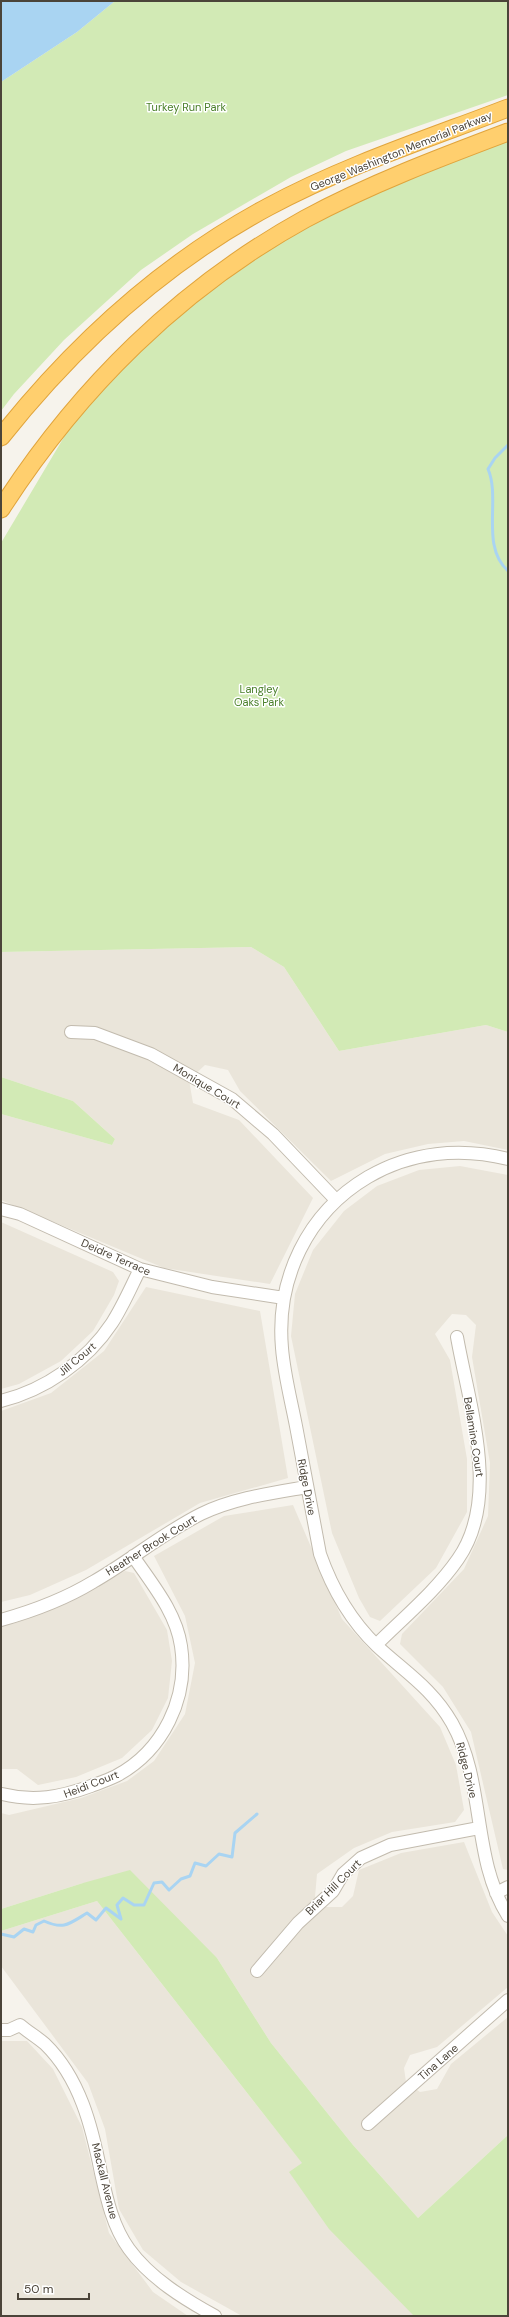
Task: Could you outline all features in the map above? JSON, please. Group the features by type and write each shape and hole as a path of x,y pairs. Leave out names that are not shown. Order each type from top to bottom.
{"highway":[{"name":"George Washington Memorial Parkway","path":"1,437 31,399 97,329 148,286 204,246 268,207 312,185 365,162 508,108"},
{"name":"George Washington Memorial Parkway","path":"1,509 49,439 86,395 132,346 192,295 261,246 305,219 385,181 508,132"}],"street":[{"name":"Monique Court","path":"71,1032 95,1033 151,1054 232,1099 273,1134 336,1200"},
{"name":"Ridge Drive","path":"508,1159 472,1152 450,1152 410,1159 375,1172 359,1182 336,1200 313,1226 302,1243 294,1261 284,1298 282,1349 320,1554 328,1575 349,1613 376,1645 430,1692 452,1724 468,1766 484,1858 496,1892 508,1916"},
{"name":"Deidre Terrace","path":"1,1209 20,1214 140,1269 212,1287 284,1298"},
{"name":"Jill Court","path":"1,1400 27,1392 48,1382 86,1354 111,1324 140,1269"},
{"name":"Bellamine Court","path":"376,1645 457,1560 466,1547 474,1524 479,1499 480,1467 457,1337"},
{"name":"Heather Brook Court","path":"1,1620 26,1613 72,1593 182,1525 213,1509 264,1494 307,1487"},
{"name":"Heidi Court","path":"2,1794 18,1798 48,1798 74,1792 116,1776 148,1752 165,1729 173,1713 181,1688 183,1670 181,1645 171,1613 133,1556"},
{"name":"Briar Hill Court","path":"257,1971 298,1923 333,1891 343,1874 361,1858 390,1845 479,1828"},
{"path":"496,1892 508,1887"},
{"name":"Tina Lane","path":"368,2124 508,2000"},
{"name":"Mackall Avenue","path":"1,2030 9,2030 20,2025 44,2044 68,2076 79,2094 93,2132 108,2205 120,2235 129,2250 168,2286 215,2316"}],"shaded area":[{"path":"251,947 284,967 339,1051 486,1025 508,1032 508,1150 464,1141 428,1144 385,1154 331,1181 240,1091 228,1070 205,1065 189,1080 193,1103 239,1120 313,1198 270,1284 164,1268 1,1200 1,1114 112,1145 115,1139 73,1101 1,1077 1,952"},
{"path":"460,1166 508,1175 508,1870 503,1869 471,1732 443,1687 400,1644 402,1634 464,1569 488,1516 490,1463 472,1357 476,1325 466,1315 452,1314 435,1334 450,1360 467,1459 467,1512 436,1568 380,1621 370,1617 359,1598 332,1533 291,1336 295,1294 313,1250 344,1211 377,1186 419,1170"},
{"path":"1,1222 113,1272 119,1281 114,1295 93,1331 61,1361 19,1384 1,1389"},
{"path":"146,1287 260,1311 288,1478 200,1503 86,1570 30,1595 1,1602 1,1411 51,1393 104,1351"},
{"path":"293,1505 342,1619 440,1727 456,1765 464,1810 455,1822 392,1832 354,1848 317,1874 315,1897 325,1907 342,1907 353,1896 359,1870 401,1853 464,1842 492,1912 508,1936 508,1987 437,2047 410,2055 404,2068 406,2082 420,2092 437,2089 451,2064 508,2017 508,2135 418,2218 353,2145 271,2043 217,1958 83,1883 1,1909 1,1813 9,1815 81,1798 127,1781 154,1761 185,1714 195,1663 185,1616 154,1556 224,1516"},
{"path":"125,1571 134,1573 167,1630 172,1661 168,1698 152,1730 122,1758 76,1777 38,1785 17,1769 1,1769 1,1626 16,1623 70,1602"},
{"path":"97,1901 424,2316 242,2316 181,2282 143,2250 119,2209 105,2129 88,2083 1,1966 1,1931"},
{"path":"1,2041 27,2041 53,2069 82,2127 109,2233 153,2292 188,2316 1,2316"}],"green space":[{"name":"Turkey Run Park","path":"115,1 508,1 508,95 346,151 291,177 193,234 141,270 64,340 14,394 1,411 1,82 77,32"},
{"name":"Langley Oaks Park","path":"508,141 508,1032 486,1025 339,1051 284,967 251,947 1,952 1,543 67,432 95,395 158,331 243,263 307,224 367,196"},
{"path":"1,1077 73,1101 115,1139 112,1145 1,1114"},
{"path":"130,1870 217,1958 271,2043 353,2145 418,2218 508,2135 508,2316 414,2316 329,2229 289,2172 302,2163 97,1901 1,1931 1,1909"}],"water":[{"path":"1,1 115,1 77,32 1,82"}],"waterway":[{"path":"508,445 495,458 488,469 493,494 492,522 495,549 500,561 508,571"},
{"path":"1,1934 14,1937 24,1929 33,1932 36,1925 44,1921 51,1924 62,1925 71,1923 87,1913 96,1920 106,1908 121,1919 117,1905 123,1898 134,1905 144,1905 154,1883 162,1882 169,1890 181,1879 190,1876 195,1863 206,1866 219,1854 232,1857 235,1833 257,1814"}]}
